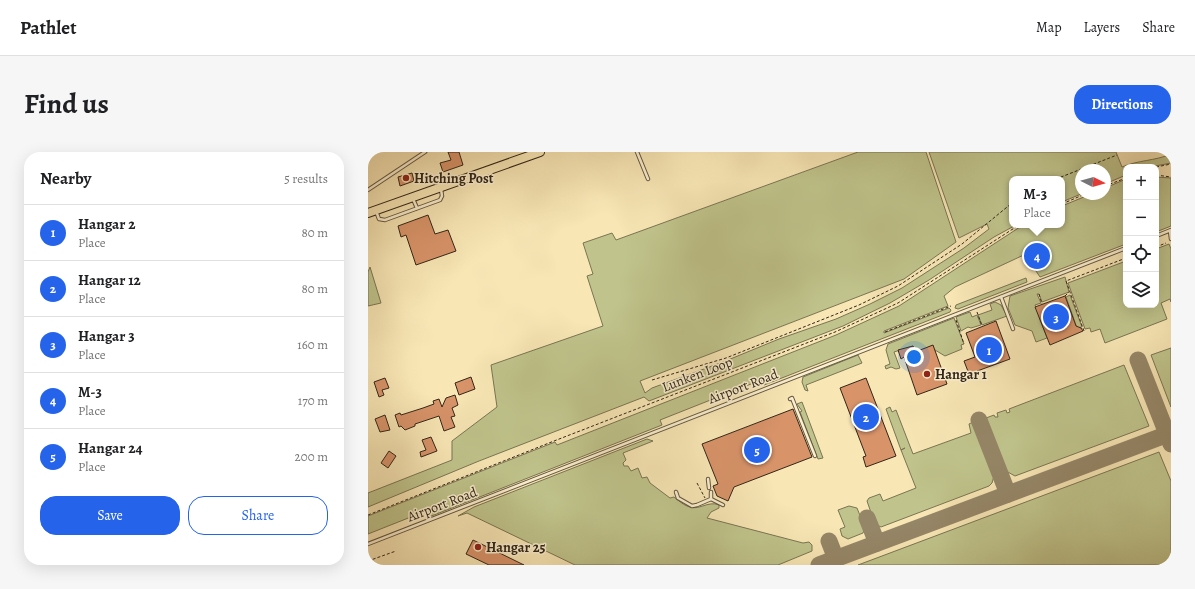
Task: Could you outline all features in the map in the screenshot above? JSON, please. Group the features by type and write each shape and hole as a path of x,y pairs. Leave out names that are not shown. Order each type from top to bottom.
{"main road":[{"path":"372,211 540,152"}],"lane":[{"path":"368,190 425,152"},
{"path":"637,152 648,179"},
{"path":"372,211 382,221 442,198 440,187"},
{"path":"412,197 417,208"},
{"path":"1159,235 1170,230 1171,239"},
{"name":"Airport Road","path":"368,544 954,313 1001,297 1123,249"},
{"path":"1001,297 1013,329"},
{"path":"790,399 792,398 815,456"},
{"path":"708,479 709,488"},
{"path":"676,492 678,498 692,506 697,506 711,499"},
{"path":"711,492 711,499"},
{"path":"711,499 723,505"}],"path":[{"path":"1064,176 1117,155"},
{"path":"1159,166 1171,164"},
{"path":"1159,175 1171,177"},
{"path":"1111,184 1123,179"},
{"path":"1065,203 1075,198"},
{"path":"652,380 726,358 859,305 898,286 962,244 1009,205"},
{"name":"Lunken Loop","path":"368,515 836,332 898,303 1014,228"},
{"path":"1159,246 1166,243"},
{"path":"1084,331 1066,281 1123,259"},
{"path":"1065,296 1070,292"},
{"path":"1038,294 1042,304"},
{"path":"885,332 951,306"},
{"path":"978,315 982,326"},
{"path":"955,318 964,344"},
{"path":"698,483 702,491"},
{"path":"368,561 396,551"}],"green space":[{"path":"858,152 926,152 956,242 904,279 640,381 645,393 652,388 723,362 779,339 836,319 870,304 902,288 964,248 989,229 987,224 959,238 929,152 1116,152 1123,167 1123,176 1111,181 1111,164 1075,164 1075,197 1065,201 1065,176 1009,176 1009,228 1010,228 890,303 843,326 649,401 644,397 479,461 368,507 368,493 452,460 452,441 497,407 491,365 603,326 587,276 593,274 583,243 612,233 616,240"},
{"path":"1171,154 1171,163 1159,165 1159,164 1131,164"},
{"path":"1159,177 1171,178 1171,226 1159,231"},
{"path":"1123,180 1123,245 1040,277 1028,253 955,287 944,296 948,306 884,331 884,333 949,308 951,310 950,312 764,385 761,380 660,420 662,425 429,517 426,511 368,534 368,516 555,442 557,445 836,335 899,306 1018,228 1065,228 1065,205 1076,200 1111,200 1111,185"},
{"path":"1169,244 1171,249 1171,302 1170,299 1161,303 1167,319 1105,343 1100,329 1091,332 1090,328 1085,329 1068,283 1123,262 1123,308 1159,308 1159,248"},
{"path":"370,267 381,303 368,306 368,272"},
{"path":"1065,277 1069,292 1042,302 1039,294 1037,294 1041,303 1035,305 1047,338 1036,342 1032,331 1015,325 1008,308 1010,296"},
{"path":"1026,278 1027,282 958,309 955,308 956,305"},
{"path":"1070,295 1082,327 1077,328 1066,297"},
{"path":"995,302 1001,305 1007,316 982,325 978,315 992,310 990,304"},
{"path":"970,312 972,317 977,315 981,325 971,328 968,327 961,331 956,317"},
{"path":"954,318 964,344 961,345 962,349 945,356 935,350 915,352 913,346 894,352 900,368 896,369 891,367 886,369 885,366 890,364 886,350 888,344"},
{"path":"1171,348 1171,407 1151,355"},
{"path":"858,355 862,363 806,385 808,391 805,390 802,382 803,377"},
{"path":"1124,365 1149,426 1015,476 1006,471 986,418 994,415 995,417 998,417 997,413 1006,410 1007,413 1010,412 1009,409"},
{"path":"802,402 823,458 818,459 800,412 802,411 797,404"},
{"path":"890,407 892,412 896,410 913,454 971,433 969,424 973,422 994,476 992,483 989,486 881,527 875,524 867,501 869,498 880,494 883,501 916,488 886,409"},
{"path":"647,439 653,441 623,453 626,460 623,463 624,466 628,466 631,471 638,468 642,478 647,477 650,483 670,498 674,497 683,504 695,508 711,504 719,505 719,508 711,512 707,518 803,543 809,542 812,545 812,551 778,565 575,565 467,513 458,516 474,507"},
{"path":"1159,452 1171,481 1171,565 858,565"},
{"path":"849,506 857,508 865,528 863,533 848,539 842,536 840,529 845,527 838,510"}],"building":[{"path":"448,152 459,152 463,165 443,172 440,163 451,160"},
{"name":"Hitching Post","path":"412,173 414,181 400,186 398,177"},
{"path":"428,215 435,234 448,230 456,251 416,265 406,235 401,237 398,226"},
{"path":"1036,243 1045,266 1039,269 1030,245"},
{"path":"1065,296 1076,326 1081,328 1083,331 1050,345 1035,307"},
{"path":"996,321 1010,359 969,374 964,361 975,357 966,333"},
{"name":"Hangar 1","path":"933,345 947,384 917,395 904,357 901,359 898,350 913,346 915,352"},
{"path":"471,377 475,389 459,395 455,383"},
{"path":"385,378 389,388 382,390 384,395 379,397 374,382"},
{"path":"866,378 896,456 866,467 863,457 866,456 840,388"},
{"path":"455,395 458,405 452,408 455,416 451,417 455,427 444,431 439,416 415,424 415,426 405,430 401,426 399,427 395,415 400,413 401,415 434,404 433,401 439,399 442,407 446,398"},
{"path":"793,409 812,457 734,487 728,501 717,496 713,486 718,484 702,444"},
{"path":"385,415 390,430 380,432 375,419"},
{"path":"431,437 437,451 421,457 420,452 426,450 422,440"},
{"path":"389,451 396,456 388,468 381,463"},
{"name":"Hangar 25","path":"473,540 524,565 489,565 466,554"}],"taxiway":[{"path":"1138,360 1171,444"},
{"path":"979,420 1008,494"},
{"path":"819,565 1171,433"},
{"path":"867,518 877,543"},
{"path":"829,541 836,559"}],"place":[{"name":"Hitching Post","path":"406,178"},
{"name":"M-3","path":"1037,256"},
{"name":"Hangar 3","path":"1056,317"},
{"name":"Hangar 2","path":"989,350"},
{"name":"Hangar 1","path":"927,374"},
{"name":"Hangar 12","path":"866,417"},
{"name":"Hangar 24","path":"757,450"},
{"name":"Hangar 25","path":"478,547"}]}
